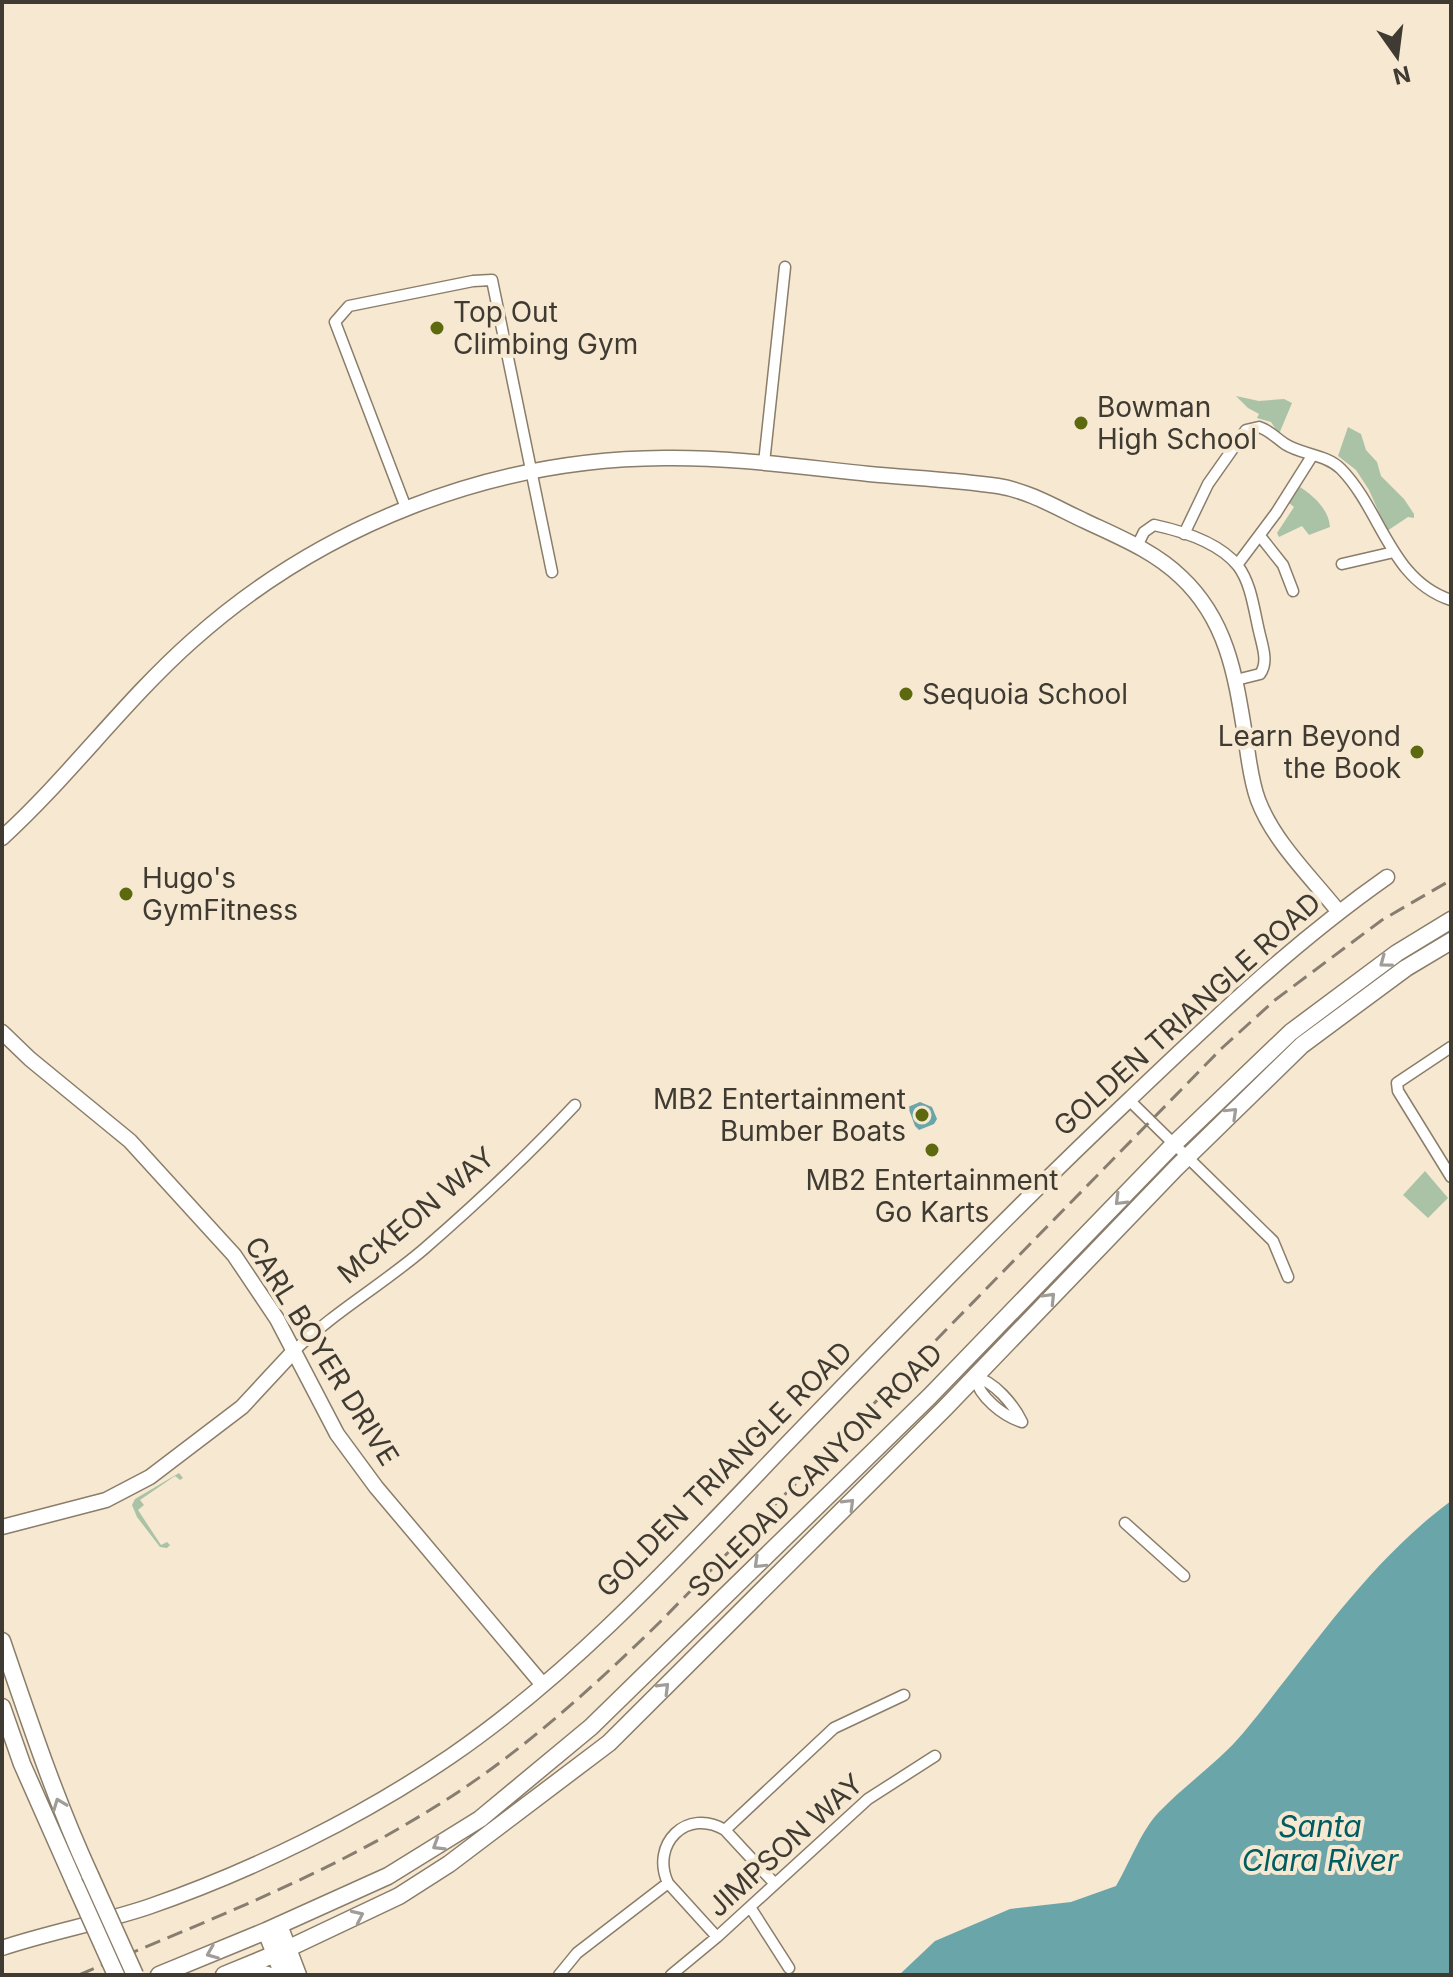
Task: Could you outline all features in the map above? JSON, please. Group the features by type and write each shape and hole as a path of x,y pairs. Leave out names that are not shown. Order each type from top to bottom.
{"main road":[{"name":"SOLEDAD CANYON ROAD","path":"159,1975 388,1876 480,1819 581,1736 633,1686 952,1373 1174,1144 1291,1032 1397,953 1451,920"},
{"name":"SOLEDAD CANYON ROAD","path":"225,1975 399,1896 438,1872 602,1745 975,1377 1187,1156 1302,1045 1406,968 1451,941"},
{"path":"841,1482 854,1476 880,1454 955,1381 962,1377 975,1377 976,1358 1019,1314 1027,1294"},
{"path":"2,1641 66,1822 135,1975"},
{"path":"480,1819 602,1745 633,1686"},
{"path":"2,1707 22,1764 116,1975"},
{"path":"272,1928 281,1952 283,1975"},
{"path":"281,1952 298,1975"},
{"path":"225,1975 253,1972 268,1975"}],"street":[{"path":"764,463 785,267"},
{"path":"406,508 335,322 349,306 473,281 492,280 552,572"},
{"path":"1184,534 1208,484 1246,430 1251,427 1264,428 1283,443 1327,459 1339,467 1414,580 1451,600"},
{"path":"1237,565 1260,536 1312,456"},
{"path":"2,838 158,673 219,618 308,556 406,508 530,471 627,459 692,458 1013,489 1137,546 1167,565 1205,604 1223,636 1236,680 1252,781 1263,811 1280,838 1338,911"},
{"path":"1137,546 1144,532 1154,525 1214,547 1237,565 1252,600 1265,662 1260,674 1236,680"},
{"path":"1260,536 1283,565 1293,591"},
{"path":"1342,564 1394,552"},
{"name":"GOLDEN TRIANGLE ROAD","path":"2,1948 153,1905 312,1836 377,1802 448,1758 516,1709 746,1488 1058,1166 1234,998 1338,911 1387,877"},
{"name":"CARL BOYER DRIVE","path":"2,1032 148,1159 245,1270 277,1319 337,1434 376,1487 543,1685"},
{"path":"1451,1047 1397,1083 1398,1091 1451,1177"},
{"path":"1129,1100 1273,1241 1288,1277"},
{"name":"MCKEON WAY","path":"2,1527 106,1500 150,1477 242,1407 294,1351 330,1319 424,1248 537,1146 575,1105"},
{"path":"975,1377 985,1379 1016,1409 1022,1422 1007,1417 977,1387 975,1377"},
{"path":"1125,1523 1184,1576"},
{"path":"725,1830 834,1728 904,1695"},
{"name":"JIMPSON WAY","path":"671,1975 868,1799 935,1756"},
{"path":"717,1937 668,1883 662,1861 666,1845 676,1832 689,1824 701,1822 725,1830 775,1884"},
{"path":"559,1975 577,1953 668,1883"},
{"path":"750,1907 789,1968"}],"green space":[{"path":"1236,396 1259,401 1284,399 1292,403 1279,434 1271,422 1257,418 1259,414"},
{"path":"1348,427 1361,434 1366,450 1377,462 1381,476 1404,499 1414,518 1408,517 1387,531 1369,490 1356,470 1338,456"},
{"path":"1300,487 1320,504 1330,527 1309,535 1302,526 1279,537 1277,533 1294,507 1289,503"},
{"path":"1425,1171 1448,1198 1428,1218 1403,1195"},
{"path":"179,1473 183,1478 180,1480 175,1476 140,1500 144,1505 138,1510 161,1545 167,1542 170,1545 160,1547 137,1517 132,1505 135,1499"}],"water":[{"name":"MB2 Entertainment Bumber Boats","path":"920,1102 932,1107 937,1119 934,1124 919,1130 908,1107"},
{"name":"Santa Clara River","path":"1451,1501 1451,1975 899,1975 935,1941 1010,1909 1071,1902 1116,1886 1141,1837 1159,1812 1234,1743 1340,1610 1392,1552"}],"railway":[{"path":"79,1975 341,1860 457,1793 518,1748 577,1700 660,1622 1222,1048 1275,1000 1382,920 1451,880"}],"place":[{"name":"Top Out Climbing Gym","path":"437,328"},
{"name":"Bowman High School","path":"1081,423"},
{"name":"Sequoia School","path":"906,694"},
{"name":"Learn Beyond the Book","path":"1417,752"},
{"name":"Hugo's GymFitness","path":"126,894"},
{"name":"MB2 Entertainment Bumber Boats","path":"922,1115"},
{"name":"MB2 Entertainment Go Karts","path":"932,1150"}]}
